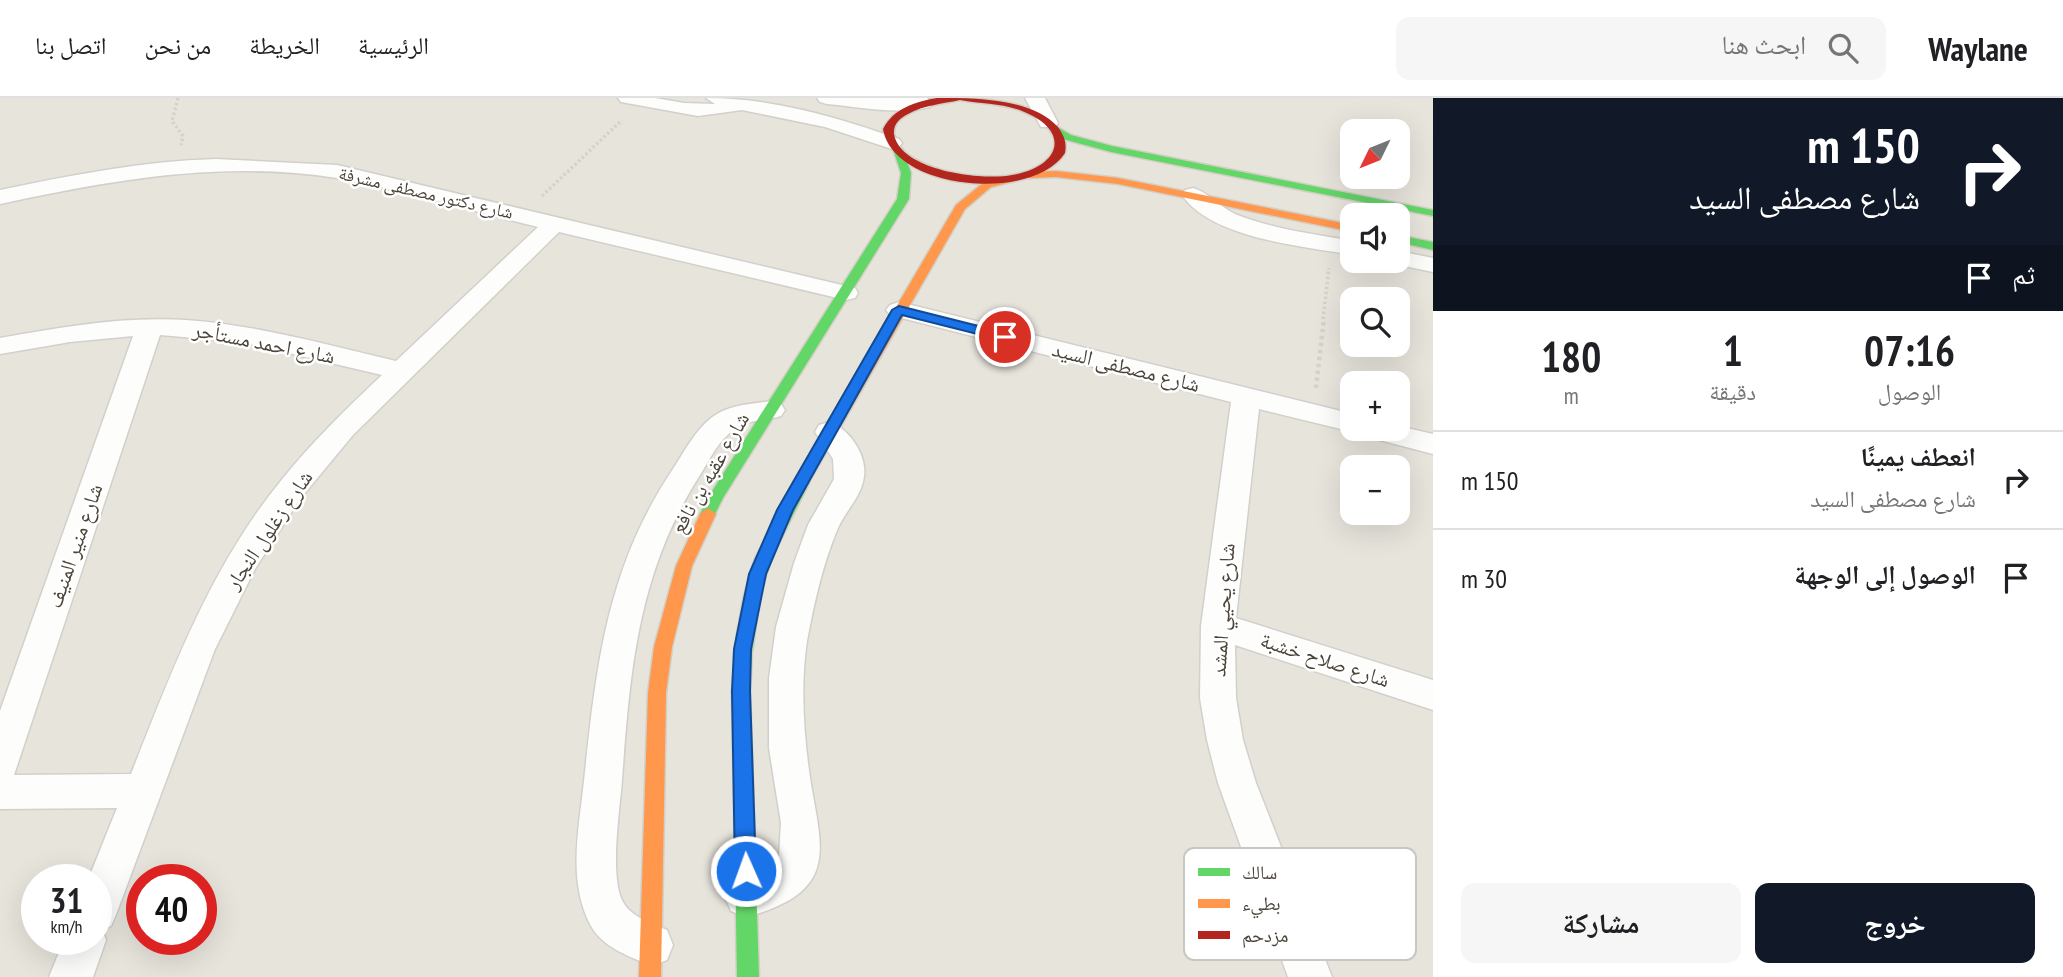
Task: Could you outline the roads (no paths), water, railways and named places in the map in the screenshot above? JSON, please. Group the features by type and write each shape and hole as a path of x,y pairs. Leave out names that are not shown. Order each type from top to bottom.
{"street":[{"path":"716,98 830,122 896,148 911,161 947,175 990,180 1011,179"},
{"path":"827,98 877,103 923,103 960,98 1018,107 1067,137 1111,149 1433,213"},
{"path":"748,977 741,691 743,649 758,574 770,541 829,432 960,207 987,185 1029,175 1045,169 1056,160 1061,150 1060,140 1035,98"},
{"path":"635,99 709,113 743,103"},
{"path":"896,148 890,127 894,119 923,103"},
{"name":"شارع عقبه بن نافع","path":"651,961 657,694 672,605 684,566 716,497 903,199 906,173 896,148"},
{"name":"شارع دكتور مصطفى مشرفة","path":"0,197 125,173 176,167 288,166 337,172 846,293"},
{"path":"1029,175 1086,176 1193,195 1340,226"},
{"path":"1193,195 1200,205 1229,221 1340,246"},
{"name":"شارع زغلول النجار","path":"112,872 198,649 241,564 289,491 343,428 555,223"},
{"path":"1410,241 1433,246"},
{"path":"1410,260 1433,265"},
{"name":"شارع مصطفى السيد","path":"899,310 1340,421"},
{"name":"شارع احمد مستأجر","path":"0,346 66,333 149,328 223,332 403,370"},
{"name":"شارع منير المنيف","path":"0,764 149,328"},
{"name":"شارع يحيي المشد","path":"1246,396 1218,626 1218,698 1225,740 1241,795 1261,848"},
{"path":"651,961 603,909 599,884 599,832 608,721 616,650 627,594 642,550 677,484 716,430 728,420 743,414 771,410"},
{"path":"746,897 768,892 786,880 798,862 802,842 789,764 786,694 792,631 805,575 824,524 849,480 846,455 829,432"},
{"path":"1410,438 1433,443"},
{"name":"شارع صلاح خشبة","path":"1218,626 1433,695"},
{"path":"0,792 144,791"},
{"path":"71,977 79,955"},
{"name":"شارع يحيي المشد","path":"1304,960 1310,977"}]}
